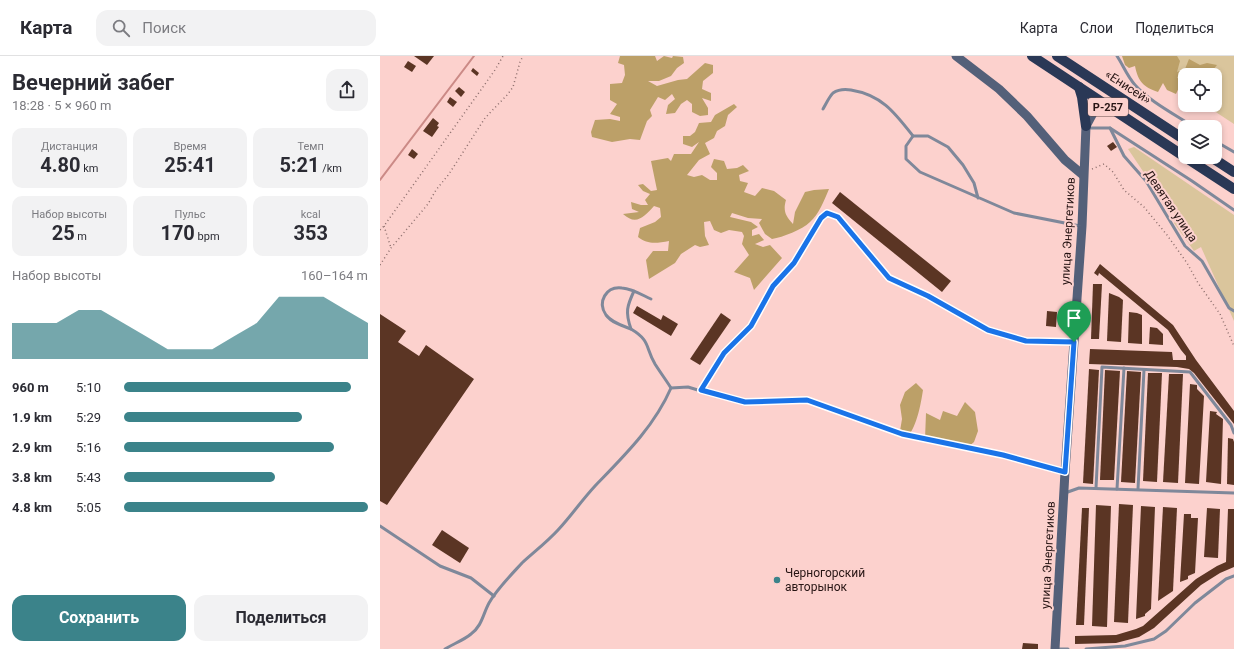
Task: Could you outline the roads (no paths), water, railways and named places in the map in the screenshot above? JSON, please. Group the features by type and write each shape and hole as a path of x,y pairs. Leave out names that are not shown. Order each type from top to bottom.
{"highway":[{"name":"Р-257","path":"1032,56 1178,152"},
{"name":"«Енисей»","path":"1058,56 1178,135"},
{"path":"1079,87 1086,127"},
{"name":"Р-257","path":"1196,164 1234,189"},
{"path":"1222,164 1234,172"}],"main road":[{"path":"956,56 999,89 1027,116 1065,160 1083,174"},
{"path":"1086,127 1093,112 1105,104"},
{"name":"улица Энергетиков","path":"1055,649 1065,472 1082,226 1086,127"}],"lane":[{"path":"1116,56 1129,78 1136,86 1148,97 1183,120"},
{"path":"823,109 833,93 842,89 865,92 896,114 913,136"},
{"path":"1086,127 1110,128 1234,210"},
{"name":"Девятая улица","path":"1110,128 1124,156 1146,182 1185,246 1202,261 1229,308 1234,311"},
{"path":"913,136 906,146 906,159 920,172 1014,213 1082,226"},
{"path":"913,136 928,136 948,147 963,164 974,183 978,198"},
{"path":"1222,145 1234,152"},
{"path":"651,299 634,291 620,287 612,289 604,295 602,305 606,315 610,319 641,335 646,341 654,363 671,388"},
{"path":"631,329 627,317 629,302 634,291"},
{"path":"1096,488 1102,367 1190,372 1231,425 1234,433"},
{"path":"1117,489 1124,368"},
{"path":"1138,490 1144,370"},
{"path":"671,388 688,387 701,390"},
{"path":"445,649 471,634 480,625 494,596 522,563 557,530 595,486 610,472 625,453 647,431 665,403 671,388"},
{"path":"1064,493 1079,488 1234,493"},
{"path":"380,526 440,566 471,578 494,596"},
{"path":"1086,649 1125,646 1154,639 1166,631 1195,603 1226,579 1234,576"},
{"path":"1055,649 1068,649"}],"waterway":[{"path":"380,180 474,56"}],"place":[{"name":"Черногорский авторынок","path":"777,580"}]}
